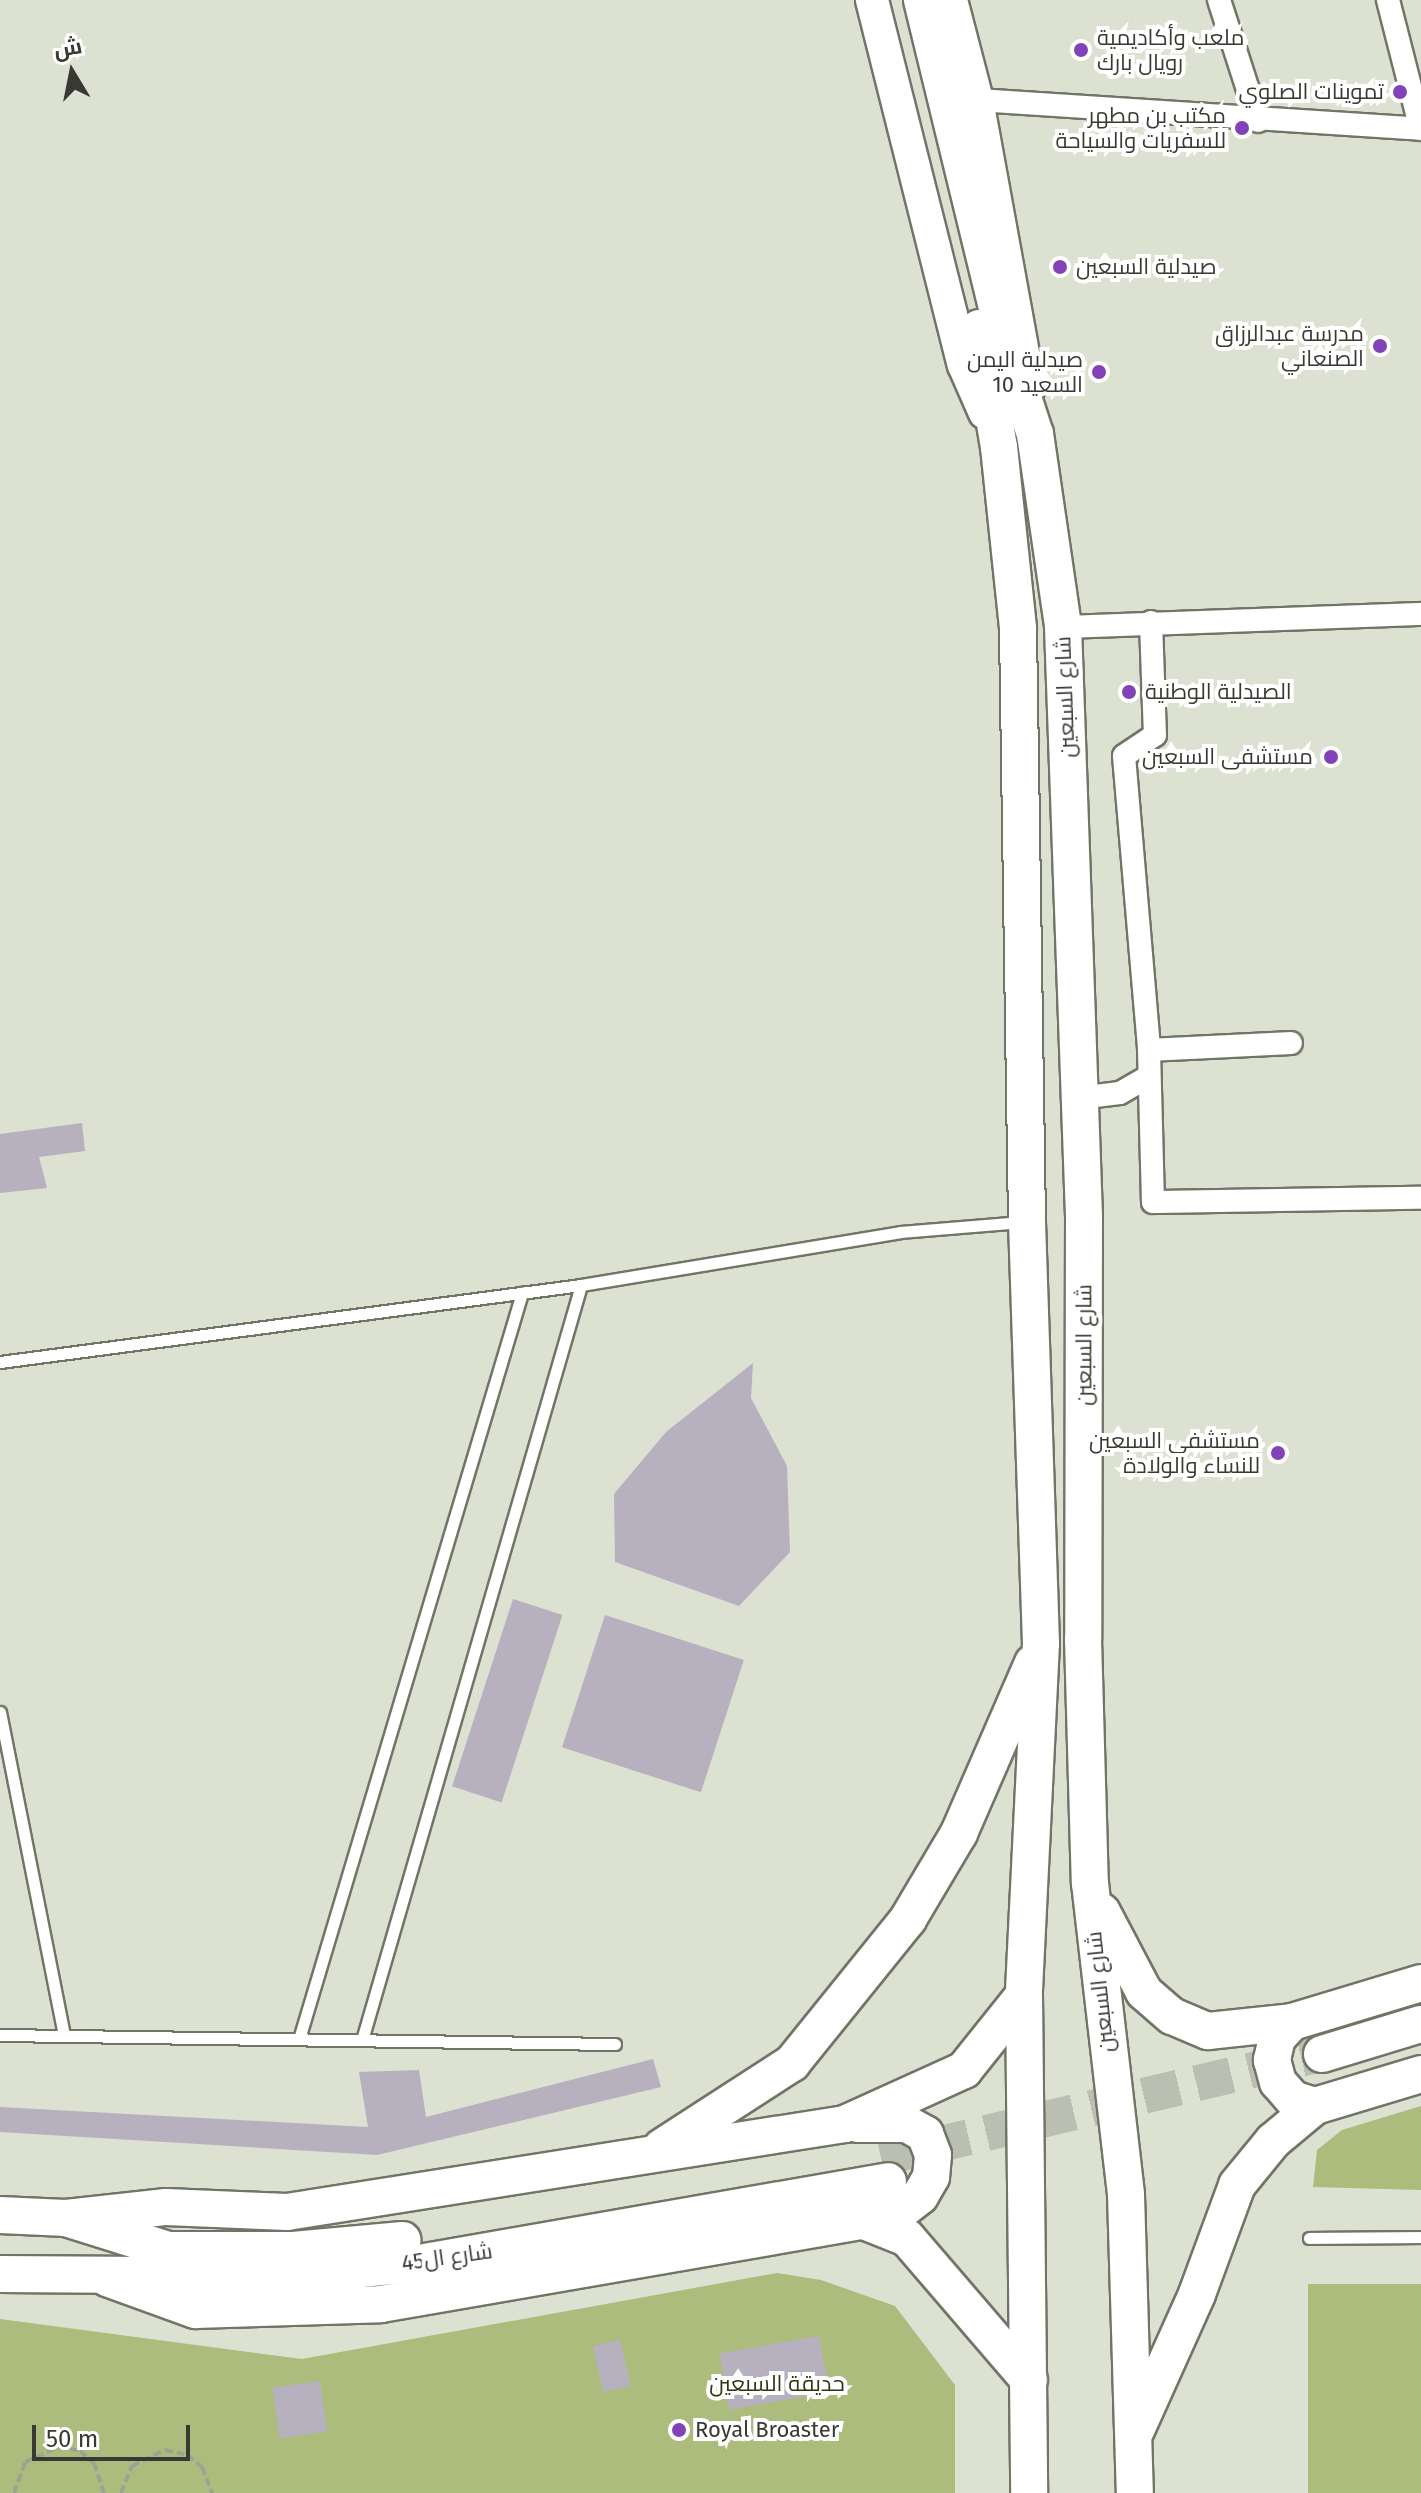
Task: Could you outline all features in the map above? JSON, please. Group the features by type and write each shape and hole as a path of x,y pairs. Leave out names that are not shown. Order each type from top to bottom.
{"main road":[{"path":"872,0 964,365 999,447"},
{"path":"898,0 996,352"},
{"path":"922,0 996,352"},
{"path":"951,0 977,100 1024,339 1035,434"},
{"name":"شارع السبعين","path":"996,352 999,447 1018,629 1027,1222 1041,1643 1024,1995 1029,2493"},
{"name":"شارع السبعين","path":"996,352 1035,434 1063,627 1079,1098 1090,1883 1126,2195 1135,2493"},
{"path":"639,2160 689,2133 792,2063 908,1919 959,1833 1041,1643"},
{"path":"1090,1883 1119,1953 1144,1992 1172,2016 1208,2031 1292,2022 1421,1983"},
{"path":"845,2124 964,2070 1024,1995"},
{"path":"1292,2022 1277,2038 1272,2060 1278,2082 1293,2099 1321,2079 1421,2024"},
{"path":"1132,2438 1197,2294 1237,2185 1321,2079 1421,2047"},
{"path":"1321,2079 1421,2074"},
{"path":"66,2218 166,2207 287,2212 639,2160 845,2124 907,2124 925,2134 933,2155 931,2177 920,2196 902,2210 864,2221 381,2304 195,2310 107,2278"},
{"name":"شارع ال45","path":"0,2215 66,2218 168,2250 293,2250 427,2237 885,2169 419,2263 294,2276 107,2278 0,2274"},
{"path":"864,2221 907,2238 1029,2380"}],"street":[{"path":"1219,0 1258,121"},
{"path":"977,100 1258,121 1421,129 1388,0"},
{"path":"1063,627 1421,614"},
{"path":"1151,622 1155,735 1124,756 1149,1050 1146,1078 1153,1202 1421,1198"},
{"path":"1149,1050 1291,1043"},
{"path":"1079,1098 1120,1093 1146,1078"}],"lane":[{"path":"0,1362 581,1285 900,1232 1027,1222"},
{"path":"362,2040 581,1285"},
{"path":"299,2039 522,1293"},
{"path":"0,1712 64,2036"},
{"path":"0,2035 615,2044"},
{"path":"1309,2238 1421,2237"}],"path":[{"path":"14,2493 25,2462 58,2447 80,2451 94,2463 104,2493"},
{"path":"121,2493 132,2466 165,2450 187,2455 202,2467 212,2493"}],"green space":[{"path":"1421,2106 1421,2190 1313,2187 1317,2150 1342,2130"},
{"name":"حديقة السبعين","path":"777,2273 821,2280 895,2306 955,2385 955,2493 0,2493 0,2319 302,2359"},
{"path":"1308,2284 1421,2284 1421,2493 1308,2493"}],"building":[{"path":"82,1123 85,1151 39,1157 47,1188 0,1193 0,1134"},
{"path":"753,1363 751,1398 787,1466 790,1552 739,1606 615,1562 614,1494 666,1432"},
{"path":"513,1599 562,1615 502,1802 452,1786"},
{"path":"605,1615 744,1660 701,1792 562,1747"},
{"path":"653,2059 661,2087 377,2155 0,2132 0,2107 368,2127 359,2072 419,2070 426,2117"},
{"path":"819,2336 829,2392 729,2410 720,2354"},
{"path":"620,2340 631,2386 603,2392 593,2346"},
{"path":"320,2381 327,2432 280,2438 272,2388"}],"tunnel":[{"path":"881,2158 1322,2054"}],"place":[{"name":"ملعب وأكاديمية رويال بارك","path":"1081,50"},
{"name":"تموينات الصلوي","path":"1400,92"},
{"name":"مكتب بن مطهر للسفريات والسياحة","path":"1242,128"},
{"name":"صيدلية السبعين","path":"1060,267"},
{"name":"مدرسة عبدالرزاق الصنعاني","path":"1380,346"},
{"name":"صيدلية اليمن السعيد 10","path":"1099,372"},
{"name":"الصيدلية الوطنية","path":"1129,692"},
{"name":"مستشفى السبعين","path":"1331,757"},
{"name":"مستشفى السبعين للنساء والولادة","path":"1278,1453"},
{"name":"Royal Broaster","path":"679,2430"}]}
